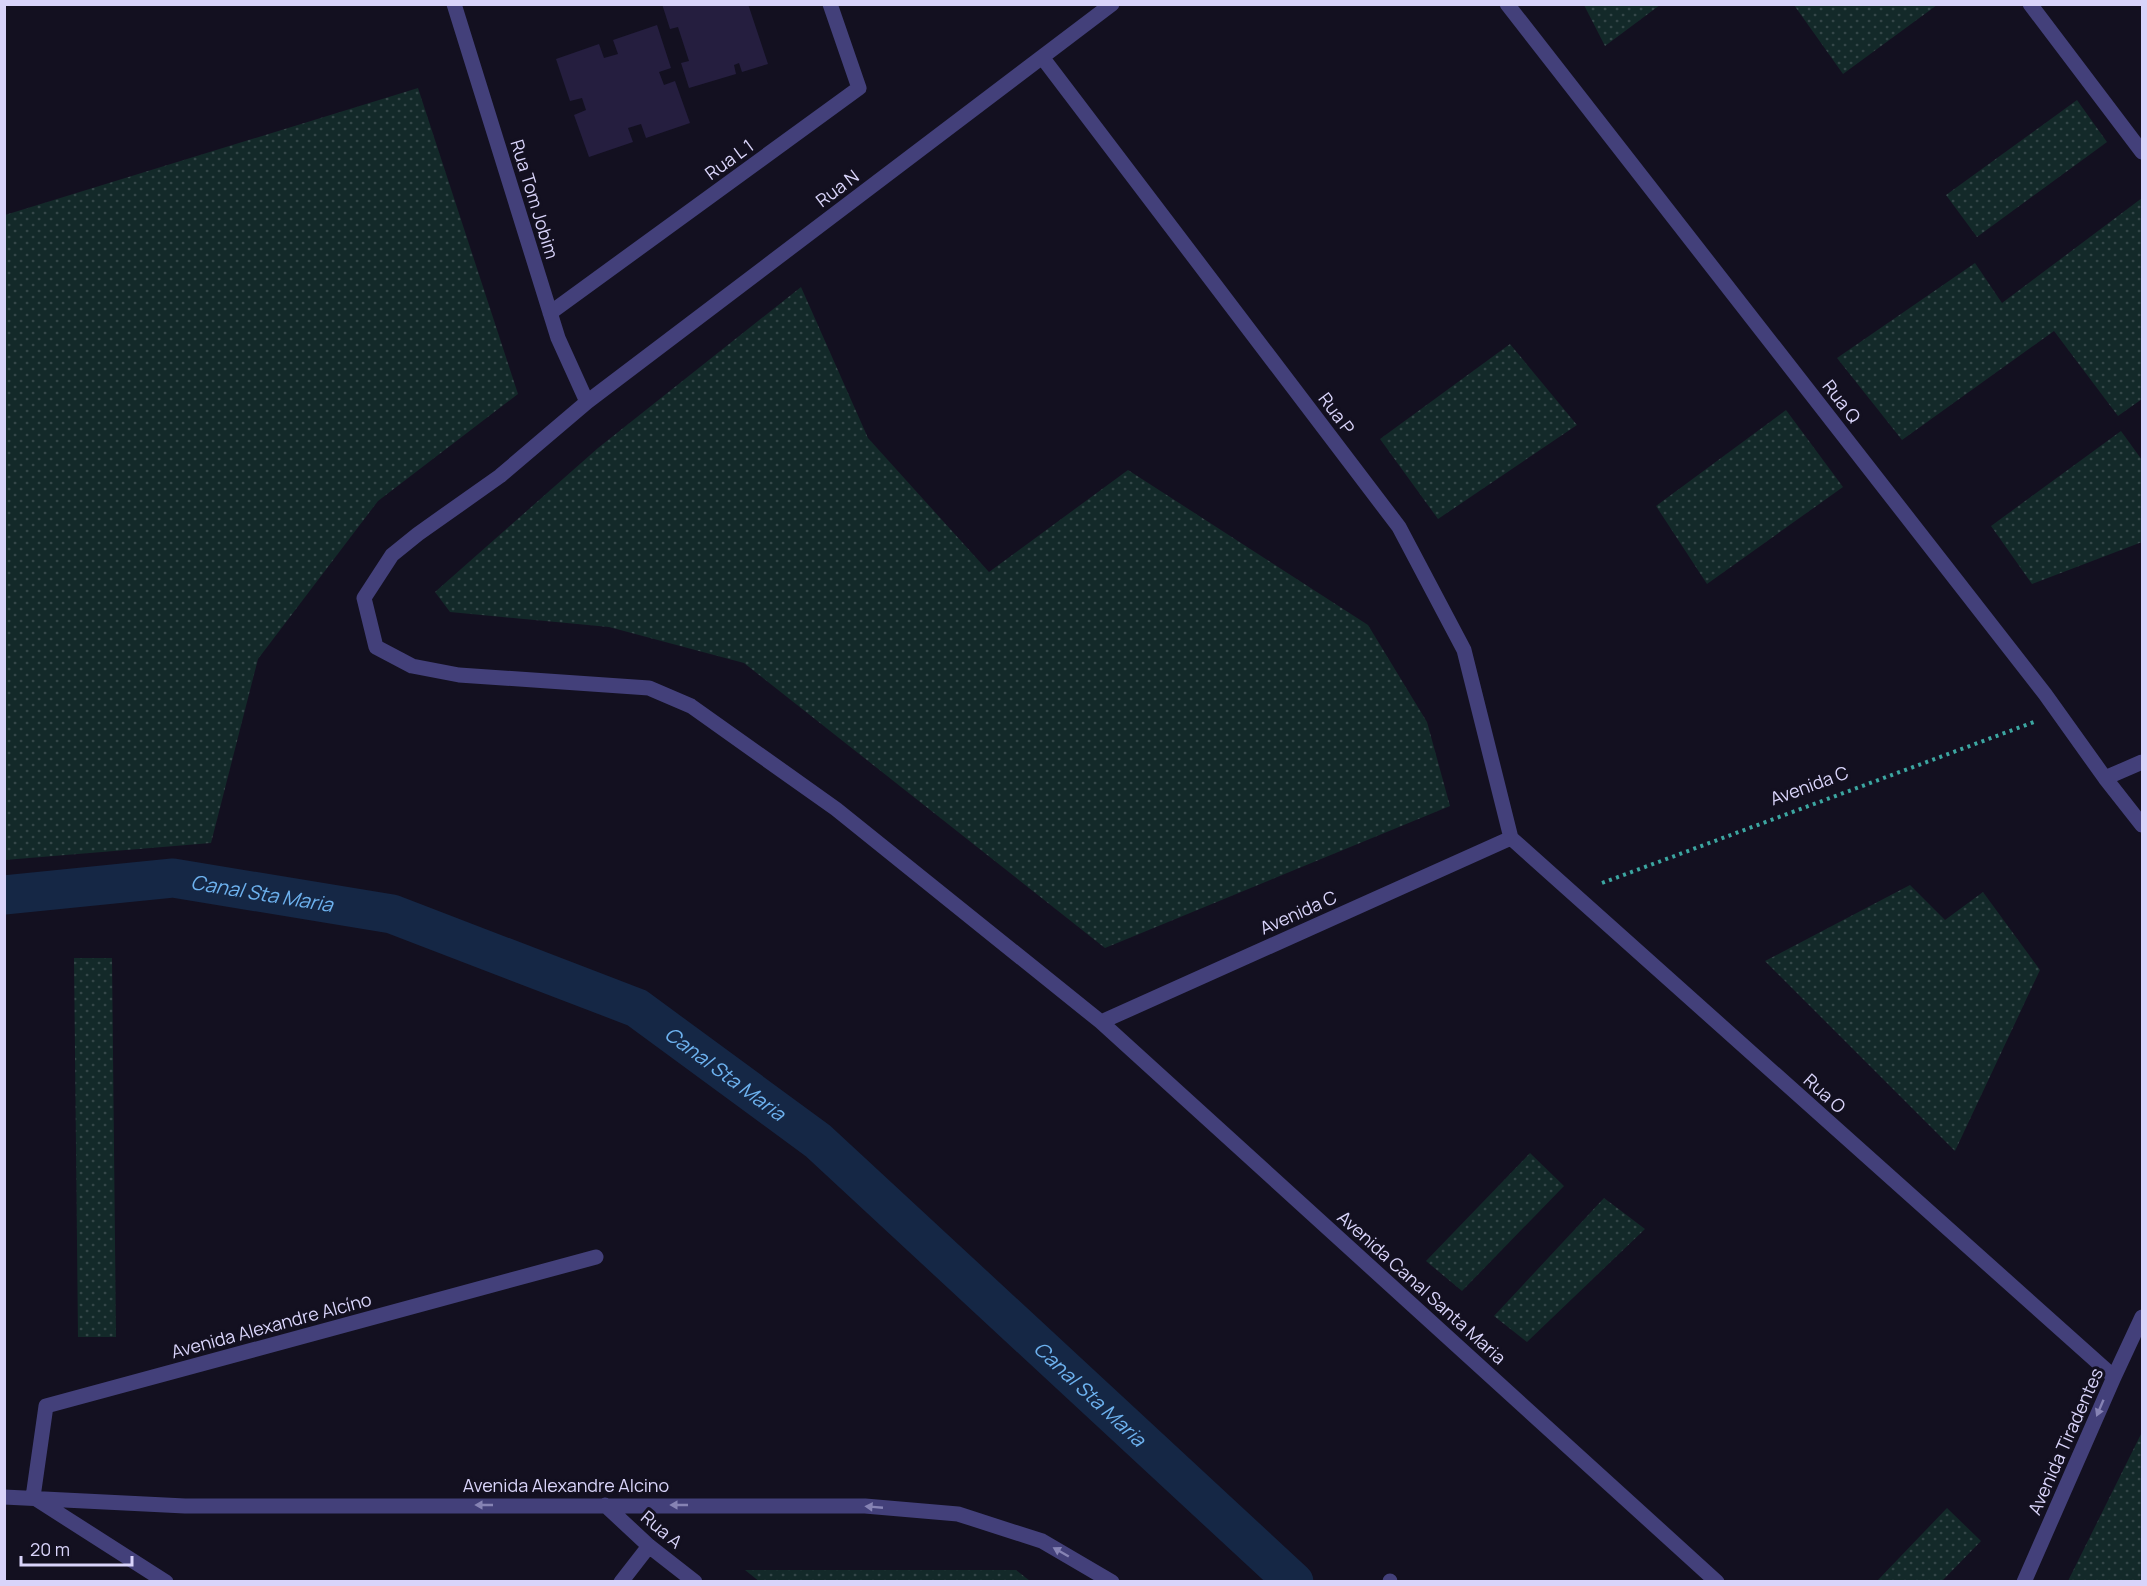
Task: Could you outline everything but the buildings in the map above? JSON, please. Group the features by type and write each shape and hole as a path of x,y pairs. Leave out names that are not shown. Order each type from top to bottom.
{"street":[{"name":"Rua Tom Jobim","path":"454,4 558,338 586,402"},
{"name":"Rua L 1","path":"550,313 860,88 830,4"},
{"name":"Rua N","path":"1101,1022 836,809 691,706 649,688 459,675 412,666 376,647 364,598 392,555 418,534 500,476 586,402 1112,4"},
{"name":"Rua Q","path":"1507,4 2059,713 2142,825"},
{"path":"2030,4 2142,152"},
{"name":"Rua P","path":"1042,57 1399,527 1464,650 1511,838"},
{"path":"2105,778 2142,762"},
{"name":"Rua O","path":"1511,838 2114,1377"},
{"name":"Avenida C","path":"1101,1022 1511,838"},
{"name":"Avenida Canal Santa Maria","path":"1101,1022 1717,1581"},
{"name":"Avenida Alexandre Alcíno","path":"33,1497 46,1406 596,1257"},
{"name":"Avenida Tiradentes","path":"2024,1581 2142,1317"},
{"name":"Avenida Alexandre Alcino","path":"4,1497 185,1506 605,1504 865,1506 958,1514 1042,1541 1112,1581"},
{"path":"33,1497 166,1581"},
{"name":"Rua A","path":"605,1504 649,1546 695,1581"},
{"path":"621,1581 649,1546"}],"path":[{"name":"Avenida C","path":"1574,894 2059,713"}],"green space":[{"path":"1584,5 1660,5 1605,46"},
{"path":"1794,5 1937,5 1843,74"},
{"path":"418,88 518,394 378,501 258,659 211,843 5,860 5,215"},
{"path":"2077,100 2107,142 1977,237 1946,195"},
{"path":"2142,198 2142,399 2118,416 2054,331 1902,440 1837,358 1975,263 2002,303"},
{"path":"801,287 868,438 989,572 1128,470 1368,625 1427,722 1450,806 1105,948 744,663 609,627 450,612 435,592 598,448"},
{"path":"1510,344 1577,425 1438,519 1380,439"},
{"path":"1786,410 1843,487 1707,584 1656,506"},
{"path":"2121,431 2142,460 2142,542 2032,584 1991,526"},
{"path":"1910,885 1945,920 1983,892 2040,970 1955,1151 1765,961"},
{"path":"74,958 112,958 116,1337 78,1337"},
{"path":"1530,1153 1564,1186 1462,1291 1426,1261"},
{"path":"1604,1198 1645,1229 1527,1342 1494,1316"},
{"path":"2142,1432 2142,1581 2068,1581"},
{"path":"1947,1508 1981,1541 1942,1581 1877,1581"},
{"path":"745,1570 1016,1570 1030,1581 760,1582"}],"waterway":[{"name":"Canal Sta Maria","path":"4,895 173,878 392,914 637,1008 818,1141 1294,1582"}]}
